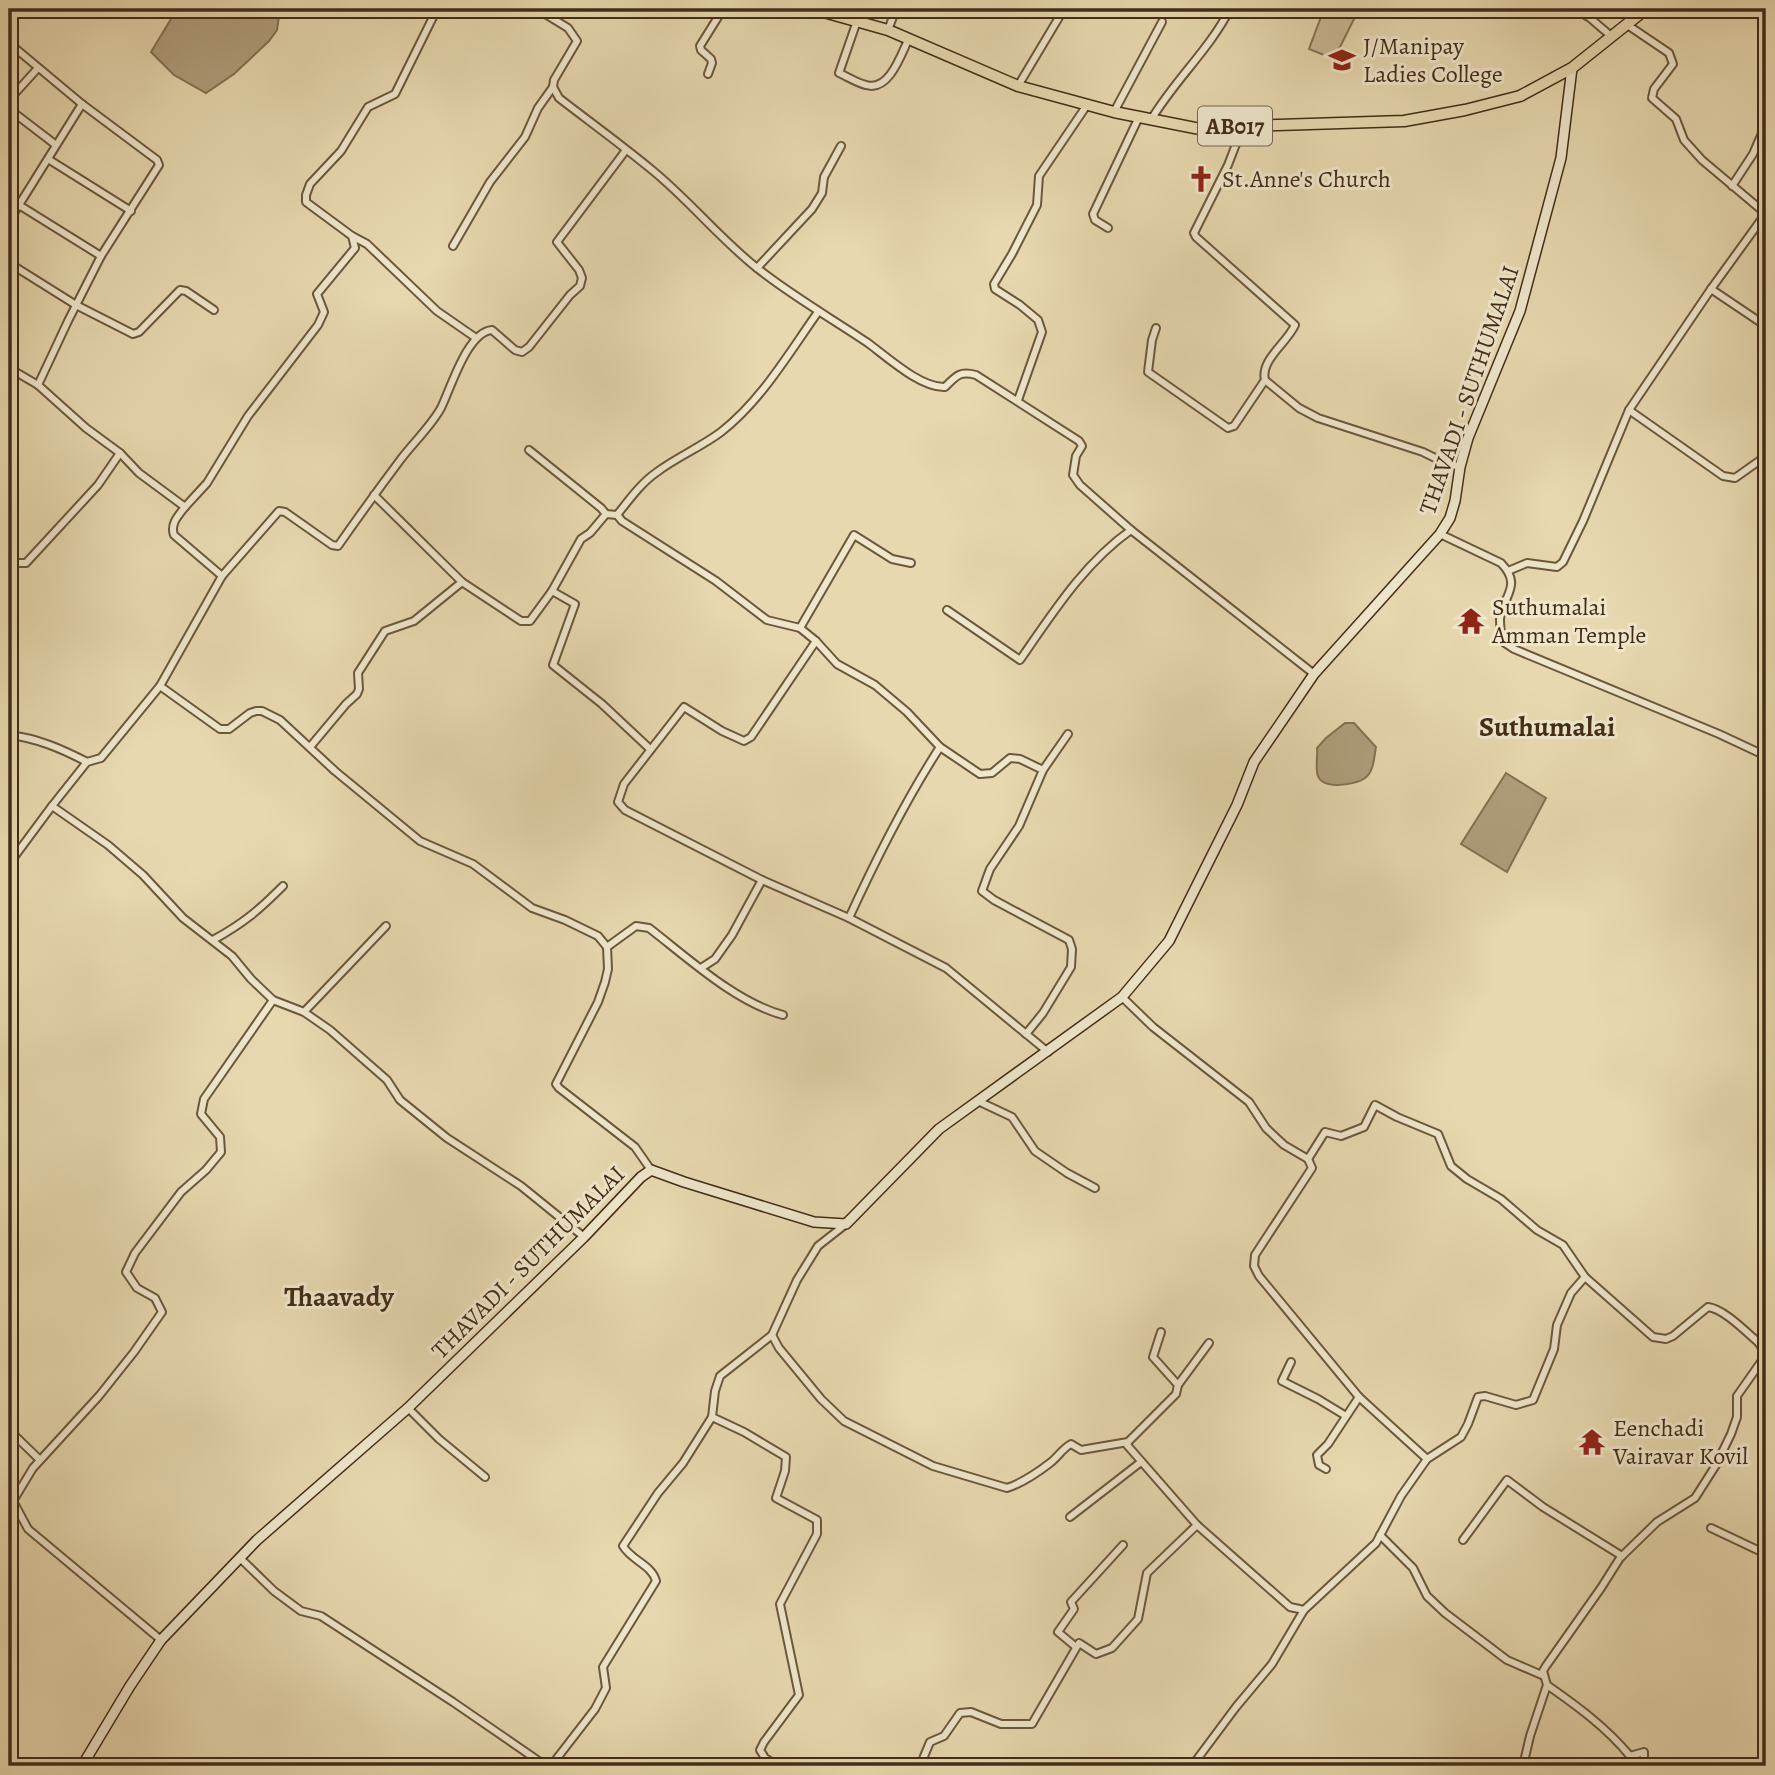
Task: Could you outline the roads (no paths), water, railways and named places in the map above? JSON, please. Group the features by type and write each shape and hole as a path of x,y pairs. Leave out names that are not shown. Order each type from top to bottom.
{"main road":[{"name":"AB017","path":"813,9 888,30 1018,86 1114,112 1200,129 1404,121 1520,96 1572,68 1646,9"},
{"name":"THAVADI - SUTHUMALAI","path":"82,1766 161,1640 257,1540 408,1408 584,1237 641,1177 651,1170 814,1222 846,1224 939,1129 1122,997 1169,941 1237,805 1254,762 1314,674 1440,534 1450,518 1468,438 1520,311 1561,158 1572,68"}],"street":[{"path":"438,9 395,94 368,107 341,151 310,184 306,202 367,244 437,312 476,338"},
{"path":"540,11 575,14 598,9"},
{"path":"708,74 712,63 700,46 723,9"},
{"path":"888,30 896,9"},
{"path":"1018,86 1064,9"},
{"path":"1152,120 1163,101 1207,46 1230,9"},
{"path":"1575,9 1611,36"},
{"path":"453,246 490,182 525,137 538,108 553,87 554,80 577,41 568,28 540,11"},
{"path":"857,21 839,73 867,86 878,86 886,80 900,59 909,38"},
{"path":"1114,112 1162,22"},
{"path":"1508,571 1527,563 1557,567 1563,562 1629,410 1766,213 1702,160 1684,140 1676,118 1652,98 1654,89 1673,64 1669,54 1626,24"},
{"path":"9,43 82,104 157,160 159,165 101,256 38,385"},
{"path":"9,100 38,68"},
{"path":"553,87 559,98 653,171 757,268 818,312 918,379 936,387 945,387 956,376 965,372 976,375 1079,441 1082,446 1076,456 1073,475 1080,485 1130,530 1314,674"},
{"path":"9,221 82,104"},
{"path":"1018,400 1042,332 1038,320 995,289 994,284 1037,205 1039,176 1087,105"},
{"path":"9,109 56,145"},
{"path":"1108,228 1095,219 1093,214 1139,117"},
{"path":"1732,186 1753,154 1766,124"},
{"path":"1244,126 1194,233 1295,326 1291,335 1269,360 1263,373 1265,380 1299,408 1318,418 1423,452 1460,467"},
{"path":"757,268 812,209 822,193 824,177 841,146"},
{"path":"9,864 87,762 101,758 160,686 222,576 279,511 285,512 332,545 338,545 440,409 476,338 485,330 492,330 515,350 522,352 529,347 580,286 582,278 579,270 557,242 626,150"},
{"path":"48,159 131,211"},
{"path":"19,205 101,256"},
{"path":"222,576 174,535 173,524 184,507 207,483 248,416 318,325 324,312 317,294 355,248 352,236"},
{"path":"9,263 76,305 133,334 139,332 180,290 186,291 214,310"},
{"path":"1712,289 1766,326"},
{"path":"617,515 656,472 720,432 746,409 818,312"},
{"path":"1156,328 1148,372 1228,428 1234,426 1265,380"},
{"path":"9,368 38,385 86,428 120,453 139,473 184,507"},
{"path":"1629,410 1723,476 1735,478 1766,456"},
{"path":"529,450 606,514 617,515 622,521 716,581 767,620 800,628 837,664 875,685 940,747 980,774 992,773 1010,758 1020,759 1043,770"},
{"path":"9,559 26,564 98,485 120,453"},
{"path":"373,495 462,582 521,621 530,621 552,591 582,539 606,514"},
{"path":"947,610 1020,660 1060,601 1113,542 1130,530"},
{"path":"1440,534 1501,563 1508,571 1513,584 1500,617 1502,641 1514,649 1766,756"},
{"path":"800,628 854,535 892,559 911,563"},
{"path":"310,747 357,694 358,673 386,631 414,621 462,582"},
{"path":"552,591 575,604 553,664 602,704 650,750"},
{"path":"816,641 751,737 744,741 722,731 684,707 624,784 618,802 625,810 762,880 849,918 946,968 1048,1052"},
{"path":"160,686 220,729 229,729 250,713 262,711 280,720 335,771 420,841 473,864 532,908 598,936 607,947 608,969 598,1002 556,1084 635,1147 651,1170"},
{"path":"1026,1034 1043,1013 1071,967 1072,949 1069,940 982,891 990,869 1019,827 1043,770 1068,734"},
{"path":"9,735 26,737 63,749 87,762"},
{"path":"849,918 916,784 940,747"},
{"path":"52,806 108,845 144,875 183,918 232,956 273,1000 304,1012 354,1050 387,1080 400,1100 447,1138 522,1186 584,1237"},
{"path":"701,968 715,960 762,880"},
{"path":"213,940 248,919 283,886"},
{"path":"304,1012 386,926"},
{"path":"607,947 636,926 644,926 743,999 764,1010 783,1015"},
{"path":"1122,997 1153,1027 1249,1102 1266,1128 1284,1145 1308,1159 1312,1168 1255,1255 1254,1266 1259,1276 1359,1397 1427,1459"},
{"path":"161,1640 28,1529 13,1501 33,1468 99,1396 162,1312 155,1298 138,1288 125,1272 135,1253 181,1192 206,1170 221,1152 220,1137 201,1114 204,1099 273,1000"},
{"path":"978,1101 1012,1117 1035,1151 1095,1188"},
{"path":"1308,1159 1325,1132 1341,1136 1364,1128 1375,1105 1438,1134 1451,1166 1501,1199 1537,1230 1563,1245 1585,1277 1653,1337 1666,1339 1673,1336 1708,1307 1726,1316 1758,1342 1765,1352 1737,1396 1737,1417 1716,1465 1695,1498 1657,1522 1622,1556 1543,1671 1547,1685 1582,1709 1621,1745 1629,1756 1644,1752 1644,1766"},
{"path":"240,1558 274,1591 301,1611 321,1616 549,1766 595,1709 606,1688 603,1667 656,1581 654,1572 628,1555 623,1546 658,1493 684,1463 712,1417 720,1376 772,1335 797,1280 818,1246 846,1224"},
{"path":"1192,1766 1272,1664 1304,1610 1376,1543 1401,1496 1427,1459 1461,1437 1478,1397 1485,1396 1517,1405 1533,1400 1554,1349 1557,1325 1571,1293 1585,1277"},
{"path":"1758,1342 1766,1327"},
{"path":"1161,1332 1153,1357 1178,1385"},
{"path":"772,1335 779,1348 812,1389 844,1421 933,1466 1007,1488 1018,1485 1052,1462 1071,1444 1081,1450 1128,1442 1176,1394 1178,1385 1209,1343"},
{"path":"1291,1362 1282,1381 1346,1416"},
{"path":"1326,1469 1319,1465 1317,1455 1328,1444 1359,1397"},
{"path":"408,1408 485,1477"},
{"path":"712,1417 786,1457 785,1471 776,1498 817,1520 817,1534 780,1604 799,1695 761,1750 765,1758 778,1766"},
{"path":"9,1430 40,1460"},
{"path":"1128,1442 1127,1445 1141,1462 1197,1525 1290,1607 1304,1610"},
{"path":"1070,1517 1141,1462"},
{"path":"1463,1540 1507,1480 1543,1507 1622,1556"},
{"path":"919,1766 930,1742 944,1735 960,1713 971,1712 1001,1724 1032,1724 1079,1643 1096,1654 1112,1648 1139,1619 1147,1573 1197,1525"},
{"path":"1711,1528 1766,1553"},
{"path":"1380,1535 1413,1568 1427,1596 1445,1613 1507,1660 1544,1676"},
{"path":"1076,1647 1058,1632 1074,1609 1070,1602 1123,1545"},
{"path":"1522,1766 1547,1685"}],"place":[{"name":"J/Manipay Ladies College","path":"1342,60"},
{"name":"St.Anne's Church","path":"1201,179"},
{"name":"Suthumalai Amman Temple","path":"1471,621"},
{"name":"Eenchadi Vairavar Kovil","path":"1592,1442"}],"district":[{"name":"Suthumalai","path":"1547,726"},
{"name":"Thaavady","path":"339,1296"}]}
